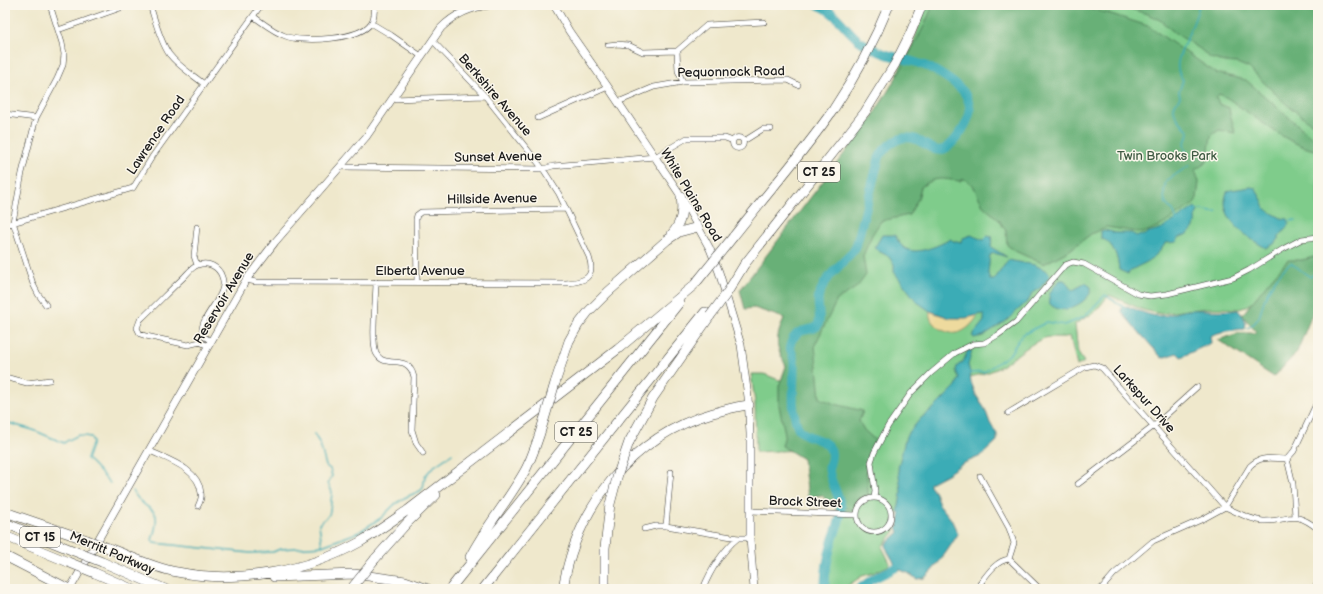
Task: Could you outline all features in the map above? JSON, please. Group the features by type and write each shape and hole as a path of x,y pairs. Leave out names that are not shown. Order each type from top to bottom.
{"highway":[{"name":"CT 25","path":"450,589 823,124 862,63 888,5"},
{"name":"CT 25","path":"483,589 708,314 744,265 856,125 889,75 910,34 922,5"},
{"path":"459,578 480,537 525,470 536,445 565,349 573,333 583,318 601,298 662,244 675,230 680,222 682,213 680,196"},
{"path":"662,244 679,232 698,227"},
{"path":"223,578 256,575 284,570 338,552 360,542 397,518 618,349 694,285"},
{"path":"605,589 605,548 610,504 629,442 653,398 708,314"},
{"path":"563,589 571,553 586,518 607,485 628,461 652,442 681,425 711,414 749,405"},
{"path":"351,589 375,559 429,502 492,445"},
{"path":"5,512 175,572 223,578 354,574 405,582 428,589"},
{"name":"Merritt Parkway","path":"5,523 165,589"},
{"name":"Merritt Parkway","path":"5,536 132,589"},
{"path":"5,556 69,589"}],"main road":[{"name":"Reservoir Avenue","path":"69,589 150,451 246,280 270,248 366,137 441,28 453,17 467,10 489,5"},
{"name":"White Plains Road","path":"554,5 569,31 680,196 698,227 719,272 741,345 749,405 751,511 750,538 754,589"}],"street":[{"path":"46,305 33,284 13,222 22,173 36,118 63,66 64,54 62,43 50,5"},
{"path":"58,30 129,5"},
{"path":"150,5 169,54 176,62 204,84"},
{"name":"Lawrence Road","path":"5,225 133,188 152,157 261,5"},
{"path":"253,16 278,33 296,39 342,37 364,29 371,23 375,5"},
{"path":"608,45 628,45 643,52 677,50 707,25 764,22"},
{"path":"371,23 422,56"},
{"name":"Berkshire Avenue","path":"432,40 485,96 543,169 559,194 589,258 592,267 591,272"},
{"path":"677,50 678,71 683,82"},
{"name":"Pequonnock Road","path":"618,102 654,87 683,82 788,80 798,85"},
{"path":"538,118 608,87"},
{"path":"393,99 485,96"},
{"path":"5,114 36,118"},
{"path":"744,141 764,130 771,129"},
{"path":"655,157 687,138 724,138 733,141 739,138 744,141"},
{"path":"733,141 733,145 738,149 744,146 744,141"},
{"name":"Sunset Avenue","path":"340,167 543,169 553,166 655,157"},
{"name":"Hillside Avenue","path":"417,282 416,219 419,213 424,211 565,209"},
{"path":"197,227 194,256 197,265"},
{"path":"874,498 875,491 871,462 872,458 888,426 911,392 931,373 962,349 973,344 984,343 1016,322 1065,265 1073,262 1084,264 1138,294 1150,296 1167,294 1233,278 1250,270 1283,248 1302,239 1318,237"},
{"path":"208,264 212,266 219,271 223,279 221,292 202,328 203,336 210,344 200,342 188,345 146,336 140,334 137,328 140,320 197,265 208,264"},
{"name":"Elberta Avenue","path":"246,280 256,282 566,283 584,280 591,272"},
{"path":"376,282 375,349 377,355 382,360 387,362 404,363 413,372 412,430 416,443 423,454"},
{"name":"Larkspur Drive","path":"1008,413 1085,367 1094,365 1102,368 1224,507"},
{"path":"5,377 27,382 50,380"},
{"path":"1078,484 1154,426 1197,387"},
{"path":"1287,459 1294,451 1318,400"},
{"path":"150,451 185,468 193,475 199,484 202,495 198,506"},
{"path":"1101,589 1114,574 1153,541 1224,507 1254,462 1261,458 1287,459"},
{"path":"1287,459 1293,484 1295,516"},
{"path":"666,526 671,472"},
{"path":"980,476 1009,528 1014,543 1009,559"},
{"path":"874,498 885,503 889,507 890,519 888,524 879,531 868,530 859,523 857,515 862,504 869,499 874,498"},
{"path":"1224,507 1249,518 1262,521 1295,516 1307,520 1318,529"},
{"name":"Brock Street","path":"751,511 857,515"},
{"path":"644,529 656,526 666,526 738,538 750,538"},
{"path":"703,589 731,543 738,538"},
{"path":"976,589 996,564 1003,559 1009,559 1040,589"},
{"path":"1314,589 1318,581"}],"green space":[{"name":"Twin Brooks Park","path":"926,5 1318,5 1318,278 1262,294 1246,307 1239,309 1210,308 1161,314 1143,310 1109,295 1095,312 1075,324 1078,353 1084,362 1077,366 1070,336 1049,337 1030,345 994,370 963,379 902,508 895,515 895,531 882,547 890,563 888,566 873,573 862,576 843,589 828,589 827,582 838,517 828,479 825,449 756,452 755,403 751,374 764,374 779,380 790,378 911,78 897,74 912,44"},
{"path":"933,5 1073,5 1111,14 1148,26 1216,73 1246,80 1311,136 1318,139 1318,151 1309,149 1284,137 1232,101 1219,94 1216,98 1219,104 1229,108 1235,133 1219,130 1211,136 1207,162 1195,170 1199,182 1197,198 1194,204 1162,225 1143,233 1106,227 1091,234 1070,250 1044,264 1017,252 1007,245 1006,231 999,220 983,206 973,185 964,179 960,181 939,179 931,181 921,187 918,199 909,215 881,221 872,235 863,256 866,275 857,287 837,300 815,345 820,398 835,404 863,411 859,421 864,430 876,441 869,454 866,465 868,495 860,498 854,510 830,505 822,495 808,497 803,459 782,446 785,434 779,406 779,386 786,366 778,347 778,337 784,318 754,308 745,309 740,290 872,117 902,68"},
{"path":"1118,5 1318,5 1318,128 1286,104 1249,68 1237,63 1224,62 1210,58 1200,49 1175,33 1160,20 1147,14"},
{"path":"1318,256 1318,299 1297,352 1274,377 1218,340 1239,333 1257,333 1242,315 1288,260 1302,260"}],"sand":[{"path":"930,311 954,318 978,315 972,324 966,329 952,333 942,330 934,324 931,320"}],"water":[{"path":"1251,187 1255,188 1265,209 1281,218 1288,219 1289,224 1274,244 1266,248 1250,239 1236,226 1226,210 1225,201 1227,192"},
{"path":"1195,207 1198,211 1195,217 1195,225 1191,231 1178,238 1177,242 1166,243 1152,258 1128,274 1119,270 1118,261 1112,247 1101,238 1101,231 1105,230 1116,233 1131,233 1137,236 1144,235 1163,228"},
{"path":"882,235 895,235 902,246 913,251 920,251 951,239 953,241 961,242 963,238 971,235 983,240 987,236 992,237 991,247 1007,257 994,253 990,255 988,273 990,280 994,280 1008,260 1035,265 1047,271 1050,276 1040,288 1032,293 1029,300 1006,321 983,336 974,338 972,336 984,321 984,315 982,314 966,318 950,318 930,311 917,302 894,272 894,264 888,256 878,251 875,247"},
{"path":"1060,280 1064,280 1073,290 1086,283 1091,287 1089,296 1079,304 1068,309 1062,310 1054,307 1050,304 1049,297 1051,291"},
{"path":"1127,306 1156,316 1188,310 1238,310 1244,319 1245,329 1214,334 1210,336 1211,343 1181,357 1177,353 1162,358 1122,313 1121,309"},
{"path":"968,350 972,351 968,365 971,382 976,395 985,409 990,423 997,434 997,441 981,456 962,464 930,483 939,504 951,519 958,534 942,558 928,575 924,578 917,579 908,573 895,568 894,562 886,548 886,544 899,532 897,528 900,516 898,509 901,491 898,468 906,436 921,418 935,407 956,386 959,378 956,371 957,366 963,362"}],"waterway":[{"path":"818,5 836,16 861,42 875,50 928,67 946,78 965,94 969,102 970,111 964,128 960,134 943,150 931,148 912,138 903,138 887,146 879,158 856,247 826,281 819,295 818,325 814,328 798,333 790,344 794,359 793,401 797,425 804,433 829,446 831,451 829,469 841,507 839,520 828,557 825,584 820,589"},
{"path":"1187,155 1184,144 1189,133 1175,115 1174,108 1180,97 1179,92 1183,80 1178,71 1178,63 1199,5"},
{"path":"1177,221 1173,210 1169,208 1165,202 1165,185 1166,181 1190,165"},
{"path":"1196,210 1217,212"},
{"path":"1289,221 1296,220"},
{"path":"1244,327 1248,328 1256,321 1260,315 1269,289 1279,274 1287,266 1291,263 1310,277 1318,271"},
{"path":"969,373 984,372 1009,355 1022,335 1047,322 1065,325 1084,317 1105,295 1125,308"},
{"path":"5,422 33,430 64,443 78,435 91,437 93,442 87,459 110,483"},
{"path":"314,434 320,444 326,466 330,469 332,476 328,483 332,492 329,515 319,524 322,546"},
{"path":"133,491 138,499 155,514 156,519 152,540 154,543 250,553 273,552 280,549 322,546 359,532 381,518 395,504 420,491 423,488 425,476 433,467 452,454"},
{"path":"859,589 873,579 895,568"}]}
